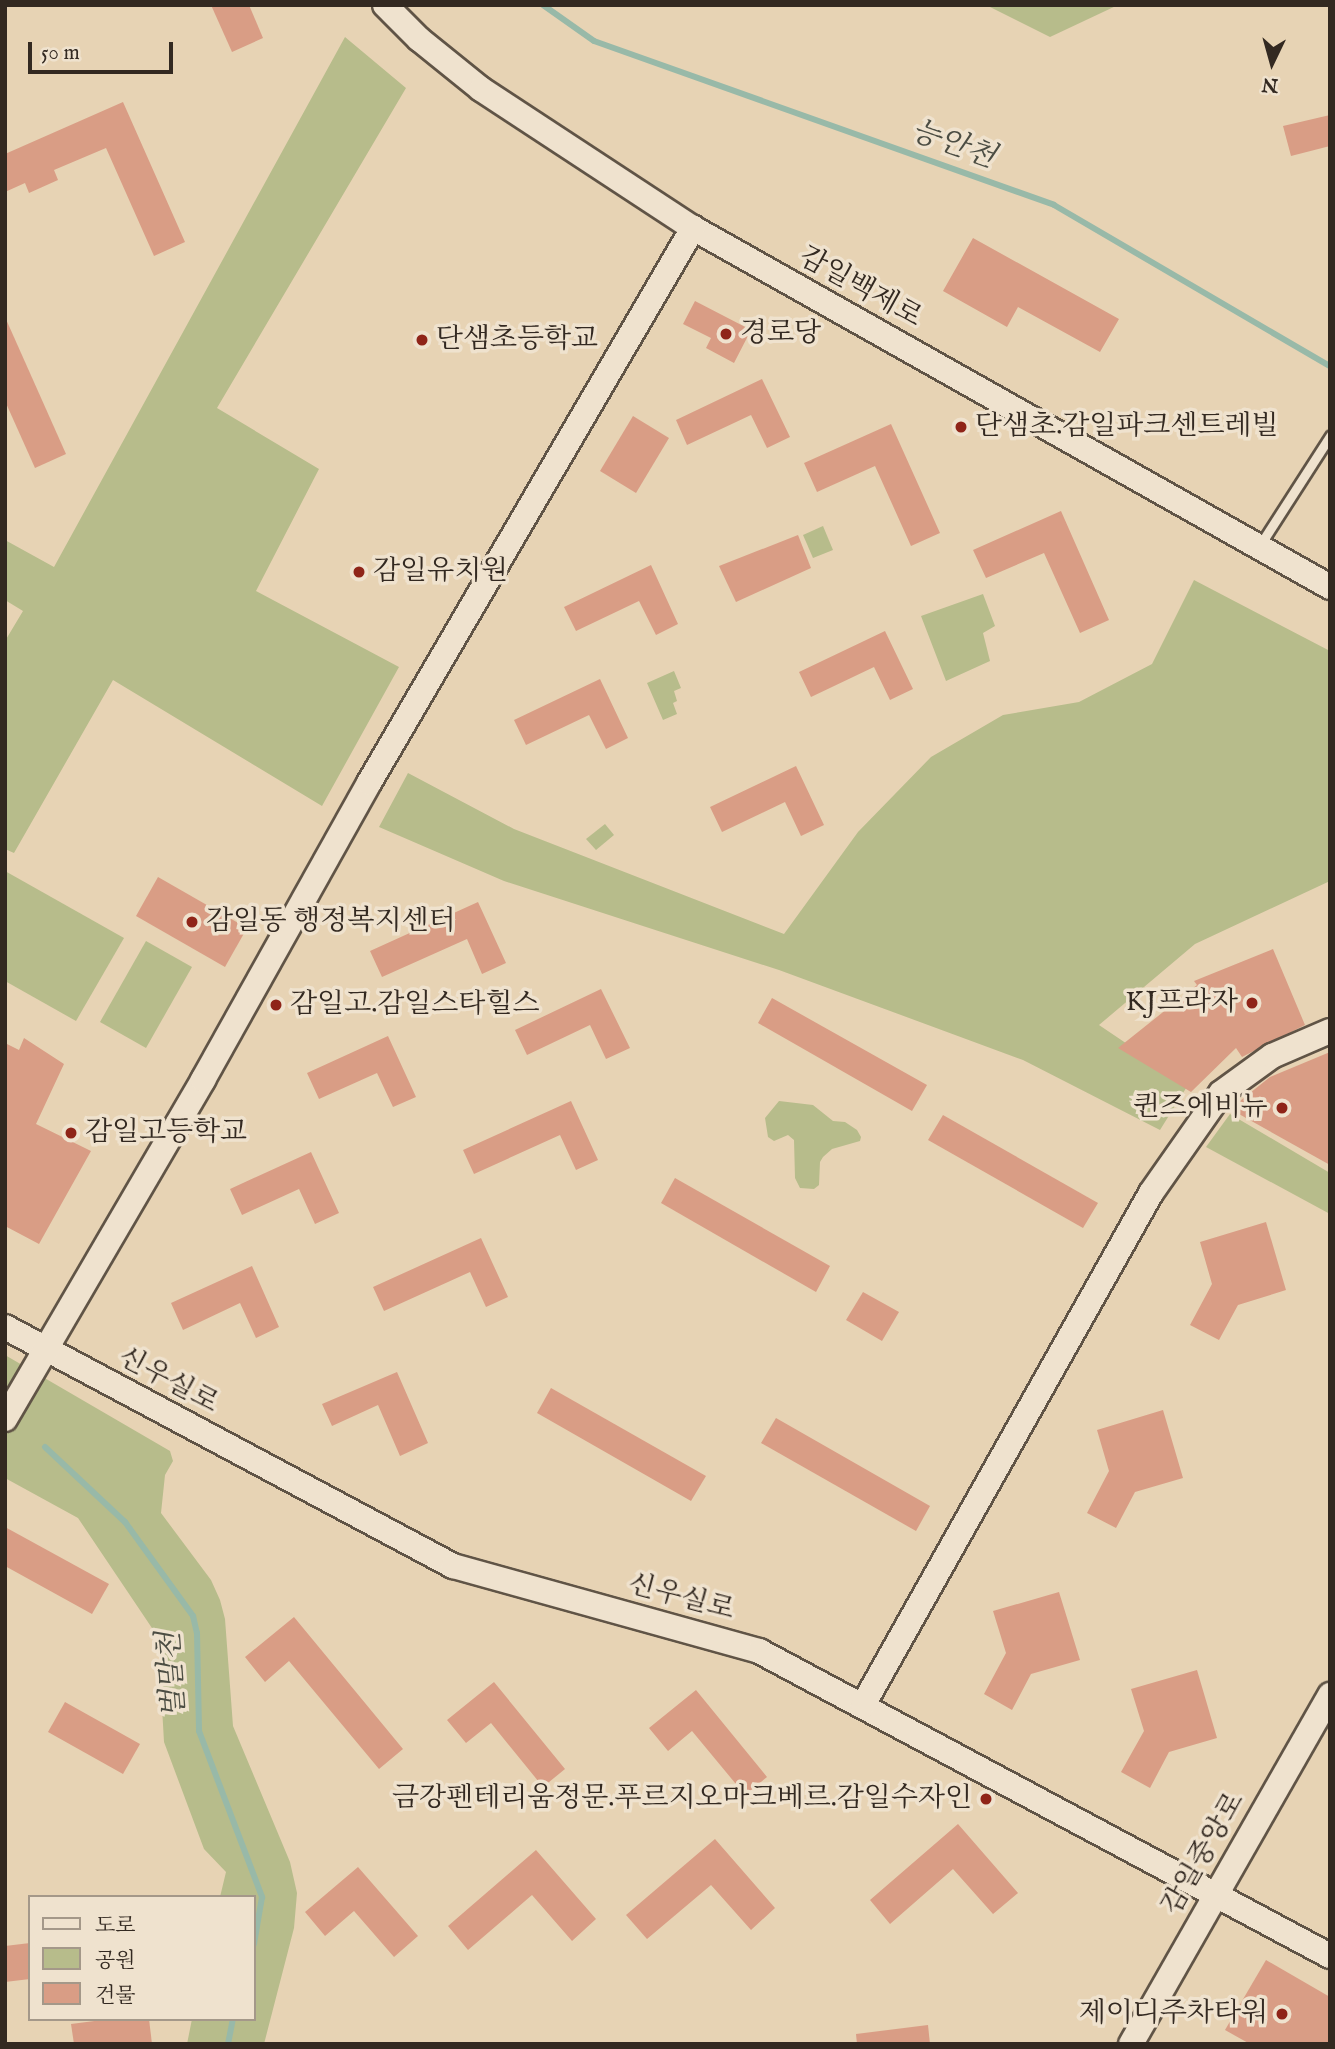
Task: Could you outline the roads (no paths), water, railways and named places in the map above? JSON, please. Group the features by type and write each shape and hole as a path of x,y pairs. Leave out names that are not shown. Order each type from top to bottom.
{"street":[{"name":"감일백제로","path":"385,5 419,39 481,89 693,228 1260,545 1330,587"},
{"path":"5,1419 203,1080 383,759 693,228"},
{"path":"863,1705 1151,1193 1221,1093 1272,1056 1330,1031"},
{"name":"신우실로","path":"5,1327 453,1566 759,1651 1330,1956"},
{"name":"감일중앙로","path":"1130,2044 1330,1695"}],"lane":[{"path":"1260,545 1330,436"}],"waterway":[{"name":"능안천","path":"543,5 594,41 1054,205 1330,366"},
{"name":"벌말천","path":"45,1447 125,1522 193,1616 197,1633 199,1731 262,1897 256,1932"},
{"name":"벌말천","path":"228,2044 233,2021"}],"place":[{"name":"경로당","path":"726,334"},
{"name":"단샘초등학교","path":"422,340"},
{"name":"단샘초.감일파크센트레빌","path":"961,427"},
{"name":"감일유치원","path":"359,572"},
{"name":"감일동 행정복지센터","path":"192,922"},
{"name":"KJ프라자","path":"1252,1003"},
{"name":"감일고.감일스타힐스","path":"276,1005"},
{"name":"퀸즈에비뉴","path":"1282,1108"},
{"name":"감일고등학교","path":"71,1133"},
{"name":"금강펜테리움정문.푸르지오마크베르.감일수자인","path":"986,1799"},
{"name":"제이디주차타워","path":"1282,2014"}]}
